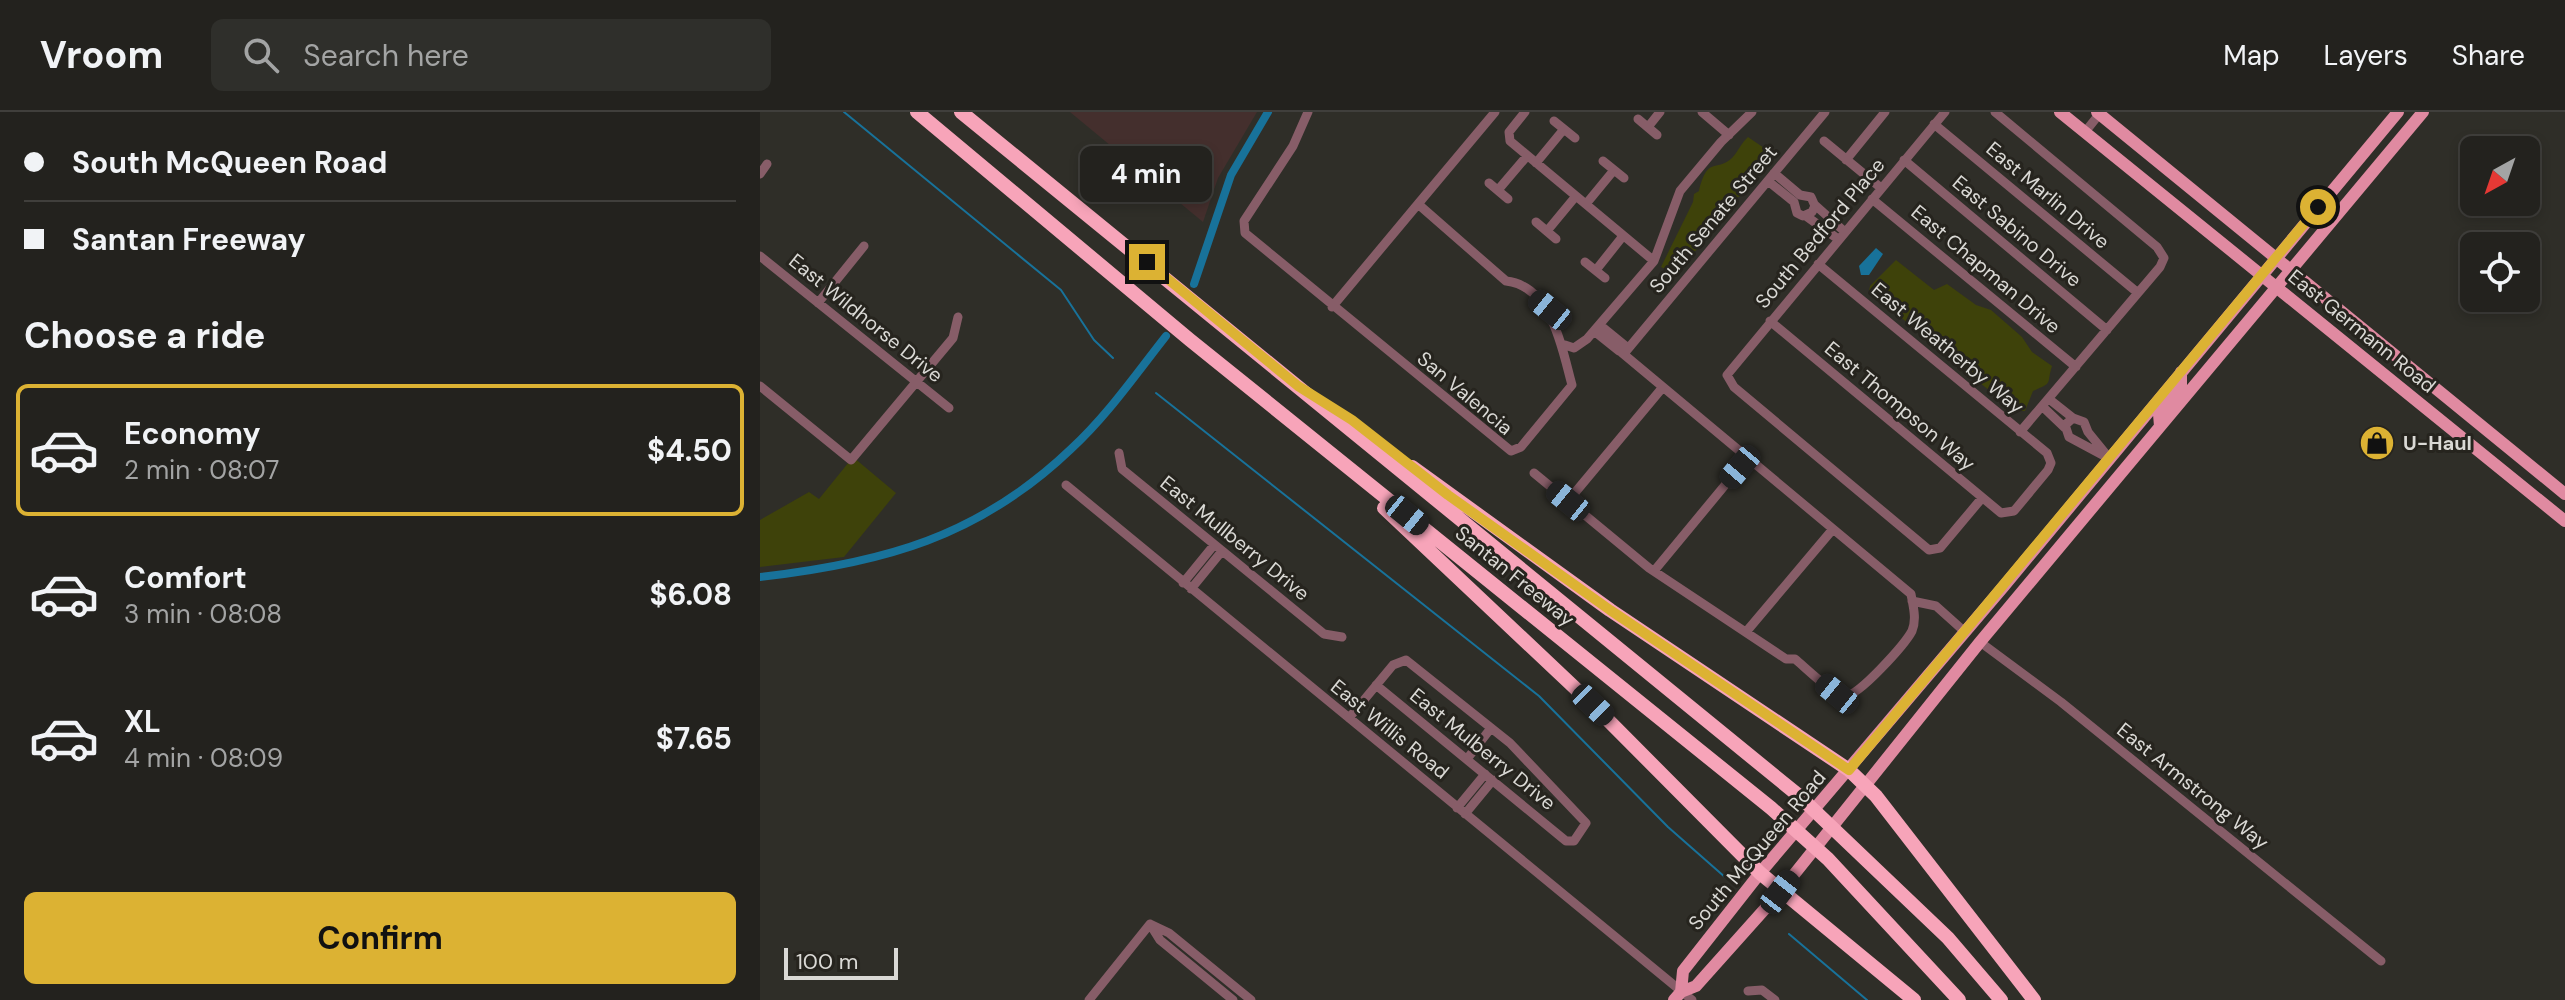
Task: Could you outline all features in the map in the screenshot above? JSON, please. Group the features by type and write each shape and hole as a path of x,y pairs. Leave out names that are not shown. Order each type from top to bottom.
{"highway":[{"name":"Santan Freeway","path":"917,112 1190,340 1771,808 1828,859 1959,1000"},
{"name":"Santan Freeway","path":"961,112 1798,795 1948,938 2001,1000"},
{"path":"1190,340 1437,555 1780,892 1914,1000"},
{"path":"1298,386 1352,420 1448,495 1610,610 1849,770 1867,786 2034,1000"}],"main road":[{"name":"East Germann Road","path":"2060,112 2565,521"},
{"name":"South McQueen Road","path":"1682,997 1683,971 1760,873 2398,112"},
{"path":"1682,997 1696,986 1780,892 1980,642 2292,273 2423,112"},
{"name":"East Germann Road","path":"2099,113 2565,494"},
{"path":"2160,426 2159,414 2181,386 2181,372"},
{"path":"2437,418 2452,402"},
{"path":"2110,459 2123,470"},
{"path":"1965,632 1980,642"}],"street":[{"name":"San Valencia","path":"1308,112 1293,146 1244,221 1245,233 1511,451 1521,447 1572,385 1550,310 1515,282 1506,281 1418,204"},
{"path":"1332,307 1495,112"},
{"path":"1525,112 1509,136 1527,156 1654,261"},
{"path":"1648,127 1660,112"},
{"path":"1702,112 1729,135"},
{"path":"1563,346 1574,348 1598,328 1654,261 1675,200 1752,112"},
{"name":"South Senate Street","path":"1625,350 1825,112"},
{"path":"1846,160 1885,112"},
{"name":"South Bedford Place","path":"1945,112 1728,372 1727,378 1924,547 1940,548 1982,498"},
{"path":"1995,112 2157,247 2164,258 2020,432"},
{"path":"2085,132 2099,113"},
{"path":"1638,119 1657,135"},
{"path":"1554,121 1575,138"},
{"name":"East Marlin Drive","path":"1934,124 2138,293"},
{"path":"1536,163 1564,129"},
{"path":"1824,141 1881,188"},
{"path":"1498,190 1527,156"},
{"name":"East Sabino Drive","path":"1904,160 2107,330"},
{"path":"1603,161 1624,178"},
{"path":"760,174 767,164"},
{"path":"1586,204 1614,170"},
{"path":"1771,177 1800,195 1811,197 1842,235"},
{"path":"1771,177 1794,202 1797,213 1842,235"},
{"path":"1489,183 1508,199"},
{"path":"1547,231 1576,196"},
{"name":"East Chapman Drive","path":"1872,199 2076,367"},
{"path":"1806,216 1815,205"},
{"path":"1536,222 1556,239"},
{"path":"1596,270 1623,236"},
{"path":"818,303 864,246"},
{"name":"East Wildhorse Drive","path":"760,256 949,408"},
{"path":"1585,262 1605,278"},
{"name":"East Weatherby Way","path":"1818,264 2047,453 2051,463 2009,513"},
{"path":"760,386 851,460 953,338 958,317"},
{"name":"East Thompson Way","path":"1770,321 1982,498 2001,513 2009,513"},
{"path":"1534,473 1654,571 1786,659 1795,659 1837,694 1846,697 1860,692 1912,632 1915,616 1911,594 1663,387 1598,328"},
{"path":"1568,501 1663,387"},
{"path":"2046,403 2084,422 2088,432 2110,459"},
{"path":"2046,403 2069,437 2110,459"},
{"path":"2065,428 2073,418"},
{"name":"East Mullberry Drive","path":"1119,453 1122,469 1324,634 1342,637"},
{"path":"1654,571 1740,467 1743,454"},
{"name":"East Willis Road","path":"1066,485 1682,997"},
{"path":"1746,632 1833,529"},
{"path":"1187,586 1218,548"},
{"path":"1912,601 1936,606 1965,632"},
{"name":"East Armstrong Way","path":"1980,642 2061,702 2381,961"},
{"path":"1349,718 1398,660 1410,663 1491,728 1467,759"},
{"name":"East Mulberry Drive","path":"1376,685 1566,841 1574,841 1586,823 1491,728"},
{"path":"1461,811 1489,777"},
{"path":"1150,924 1186,947 1251,1000"},
{"path":"1150,924 1160,940 1232,1000 1239,990"},
{"path":"1089,1000 1150,924"},
{"path":"1180,956 1186,947"},
{"path":"1748,991 1762,990 1775,1000"}],"shaded area":[{"path":"1070,112 1257,112 1218,178 1203,222"}],"green space":[{"path":"1748,137 1770,152 1764,164 1742,195 1727,203 1698,249 1669,271 1661,267 1706,173 1732,158"},
{"path":"1896,260 1934,290 1947,284 1976,305 1991,310 2022,337 2032,352 2052,366 2048,382 2033,391 2025,411 2014,411 1869,291 1870,286"},
{"path":"853,457 896,493 844,557 760,567 760,520 809,492 819,499"}],"water":[{"path":"1876,248 1883,254 1869,275 1861,275 1859,266"}],"waterway":[{"path":"844,112 1061,290 1094,340 1113,358"},
{"path":"1194,284 1231,175 1268,112"},
{"path":"760,577 888,554 927,541 1001,504 1036,479 1097,423 1166,336"},
{"path":"1156,393 1539,696 1668,827 1726,878"},
{"path":"1789,934 1867,1000"}],"place":[{"name":"U-Haul","path":"2377,443"}],"route":[{"path":"1147,262 1298,386 1352,420 1448,495 1610,610 1849,770 2318,207"}]}
